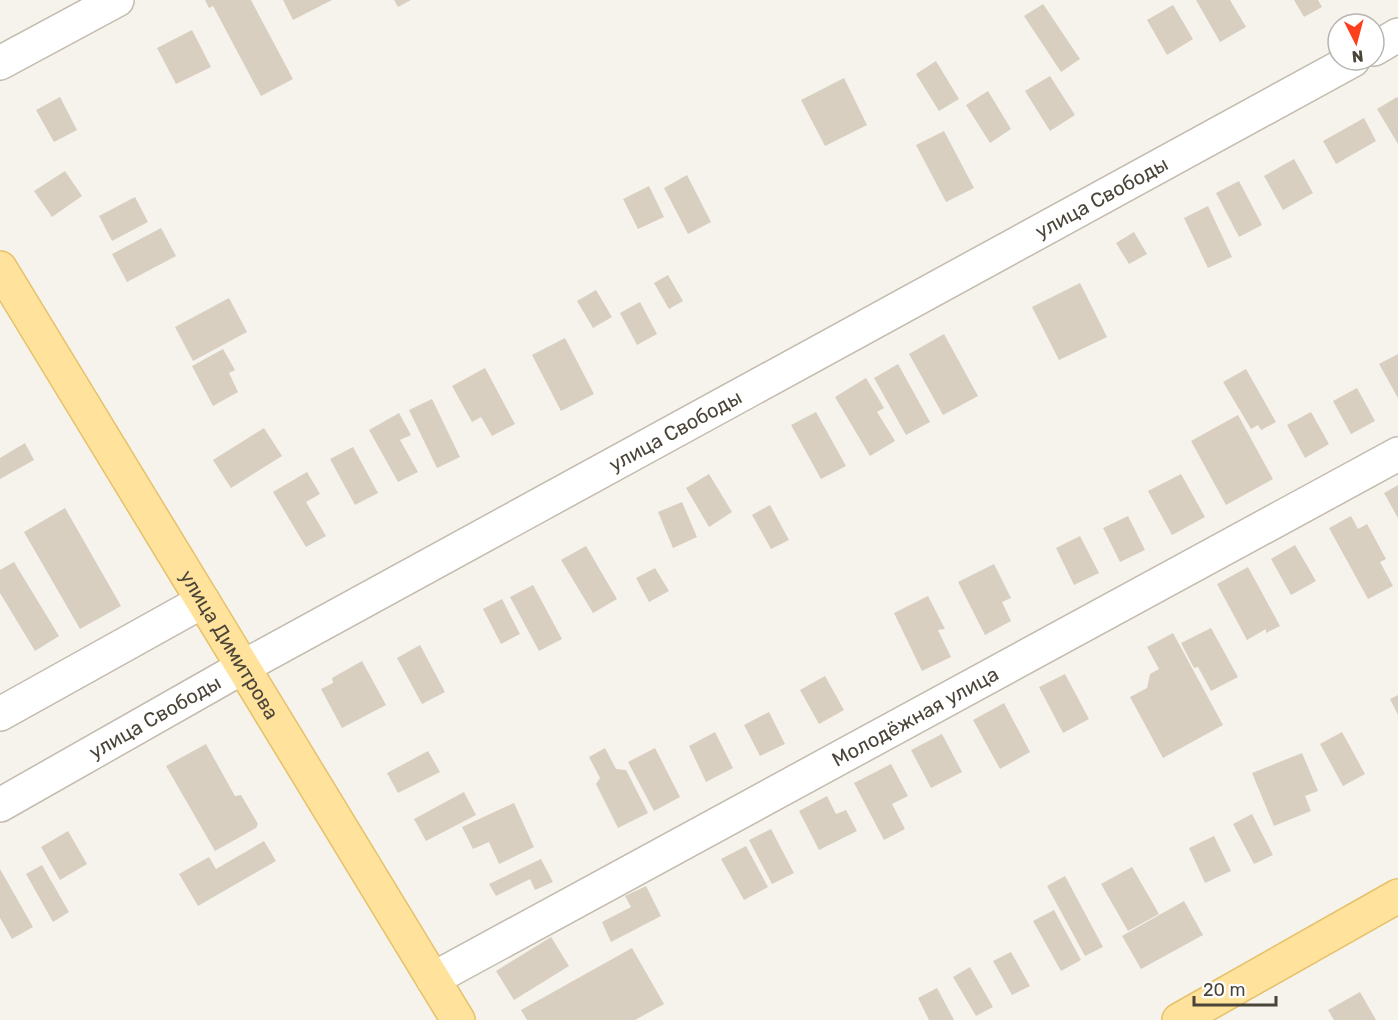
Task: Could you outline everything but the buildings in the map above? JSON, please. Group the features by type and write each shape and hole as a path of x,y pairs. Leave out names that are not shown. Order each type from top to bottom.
{"main road":[{"name":"улица Димитрова","path":"0,268 458,1020"},
{"path":"1179,1020 1398,896"}],"street":[{"path":"0,63 117,0"},
{"name":"улица Свободы","path":"0,805 243,667 1331,72"},
{"name":"Молодёжная улица","path":"433,979 1398,454"},
{"path":"0,714 202,601"}]}
